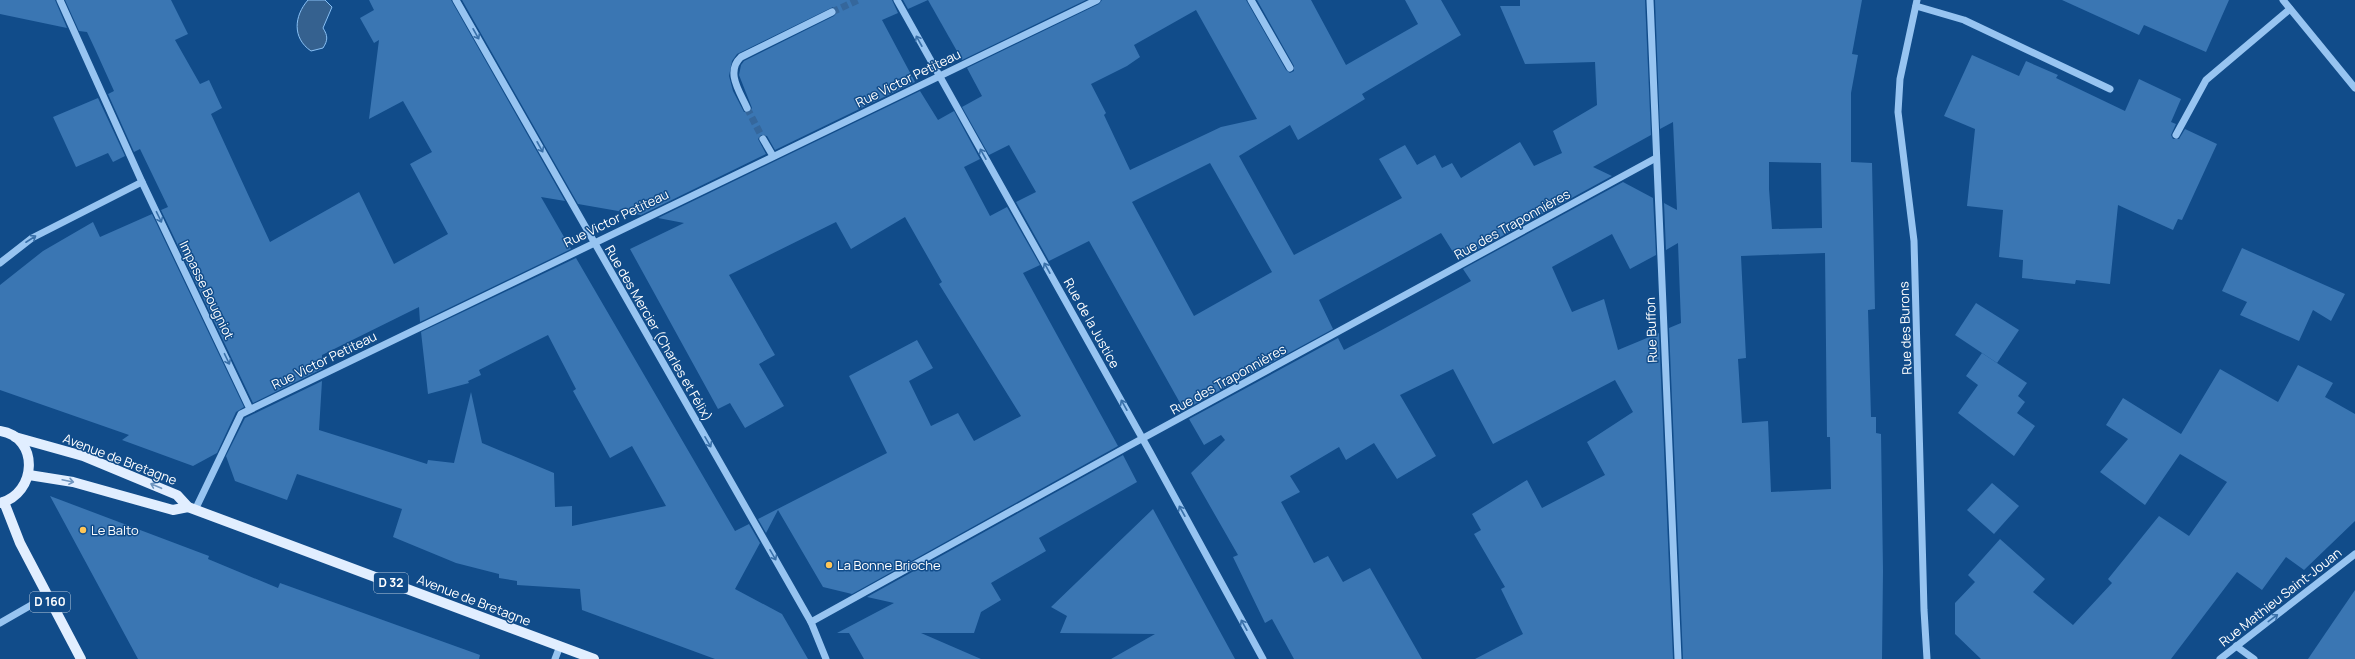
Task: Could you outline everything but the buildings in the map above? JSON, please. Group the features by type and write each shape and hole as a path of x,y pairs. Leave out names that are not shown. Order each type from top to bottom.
{"main road":[{"name":"Avenue de Bretagne","path":"0,431 15,437 83,456 177,495 192,508 594,659"},
{"path":"2,502 18,494 30,475 28,454 15,437"},
{"name":"Avenue de Bretagne","path":"30,475 73,482 173,510 192,508"},
{"name":"D 160","path":"2,502 20,543 81,659"}],"street":[{"name":"Impasse Bougniot","path":"60,0 142,182 250,409"},
{"name":"Rue des Mercier (Charles et Félix)","path":"456,0 811,622 826,659"},
{"name":"Rue de la Justice","path":"897,0 1143,439 1263,659"},
{"name":"Rue Victor Petiteau","path":"192,508 241,414 593,242 1097,0"},
{"path":"1251,0 1290,68"},
{"name":"Rue Buffon","path":"1650,0 1678,659"},
{"path":"2283,0 2355,88"},
{"path":"1916,3 1964,20 2110,89"},
{"name":"Rue des Burons","path":"1916,3 1900,79 1898,112 1914,241 1927,659"},
{"path":"2176,135 2206,80 2290,9"},
{"path":"747,108 734,77 736,61 741,57 832,12"},
{"path":"763,138 773,156"},
{"name":"Rue des Traponnières","path":"811,622 1656,158"},
{"path":"0,263 32,238 142,182"},
{"name":"Rue Mathieu Saint-Jouan","path":"2220,659 2355,554"},
{"path":"0,623 47,596"},
{"path":"555,659 560,646"},
{"path":"2236,646 2254,659"}],"water":[{"path":"308,0 325,0 332,7 323,28 327,38 325,45 323,48 311,51 301,40 297,27 300,13"}],"tunnel":[{"path":"832,12 858,0"},
{"path":"747,108 763,139"}],"place":[{"name":"Le Balto","path":"83,530"},
{"name":"La Bonne Brioche","path":"829,565"}]}
